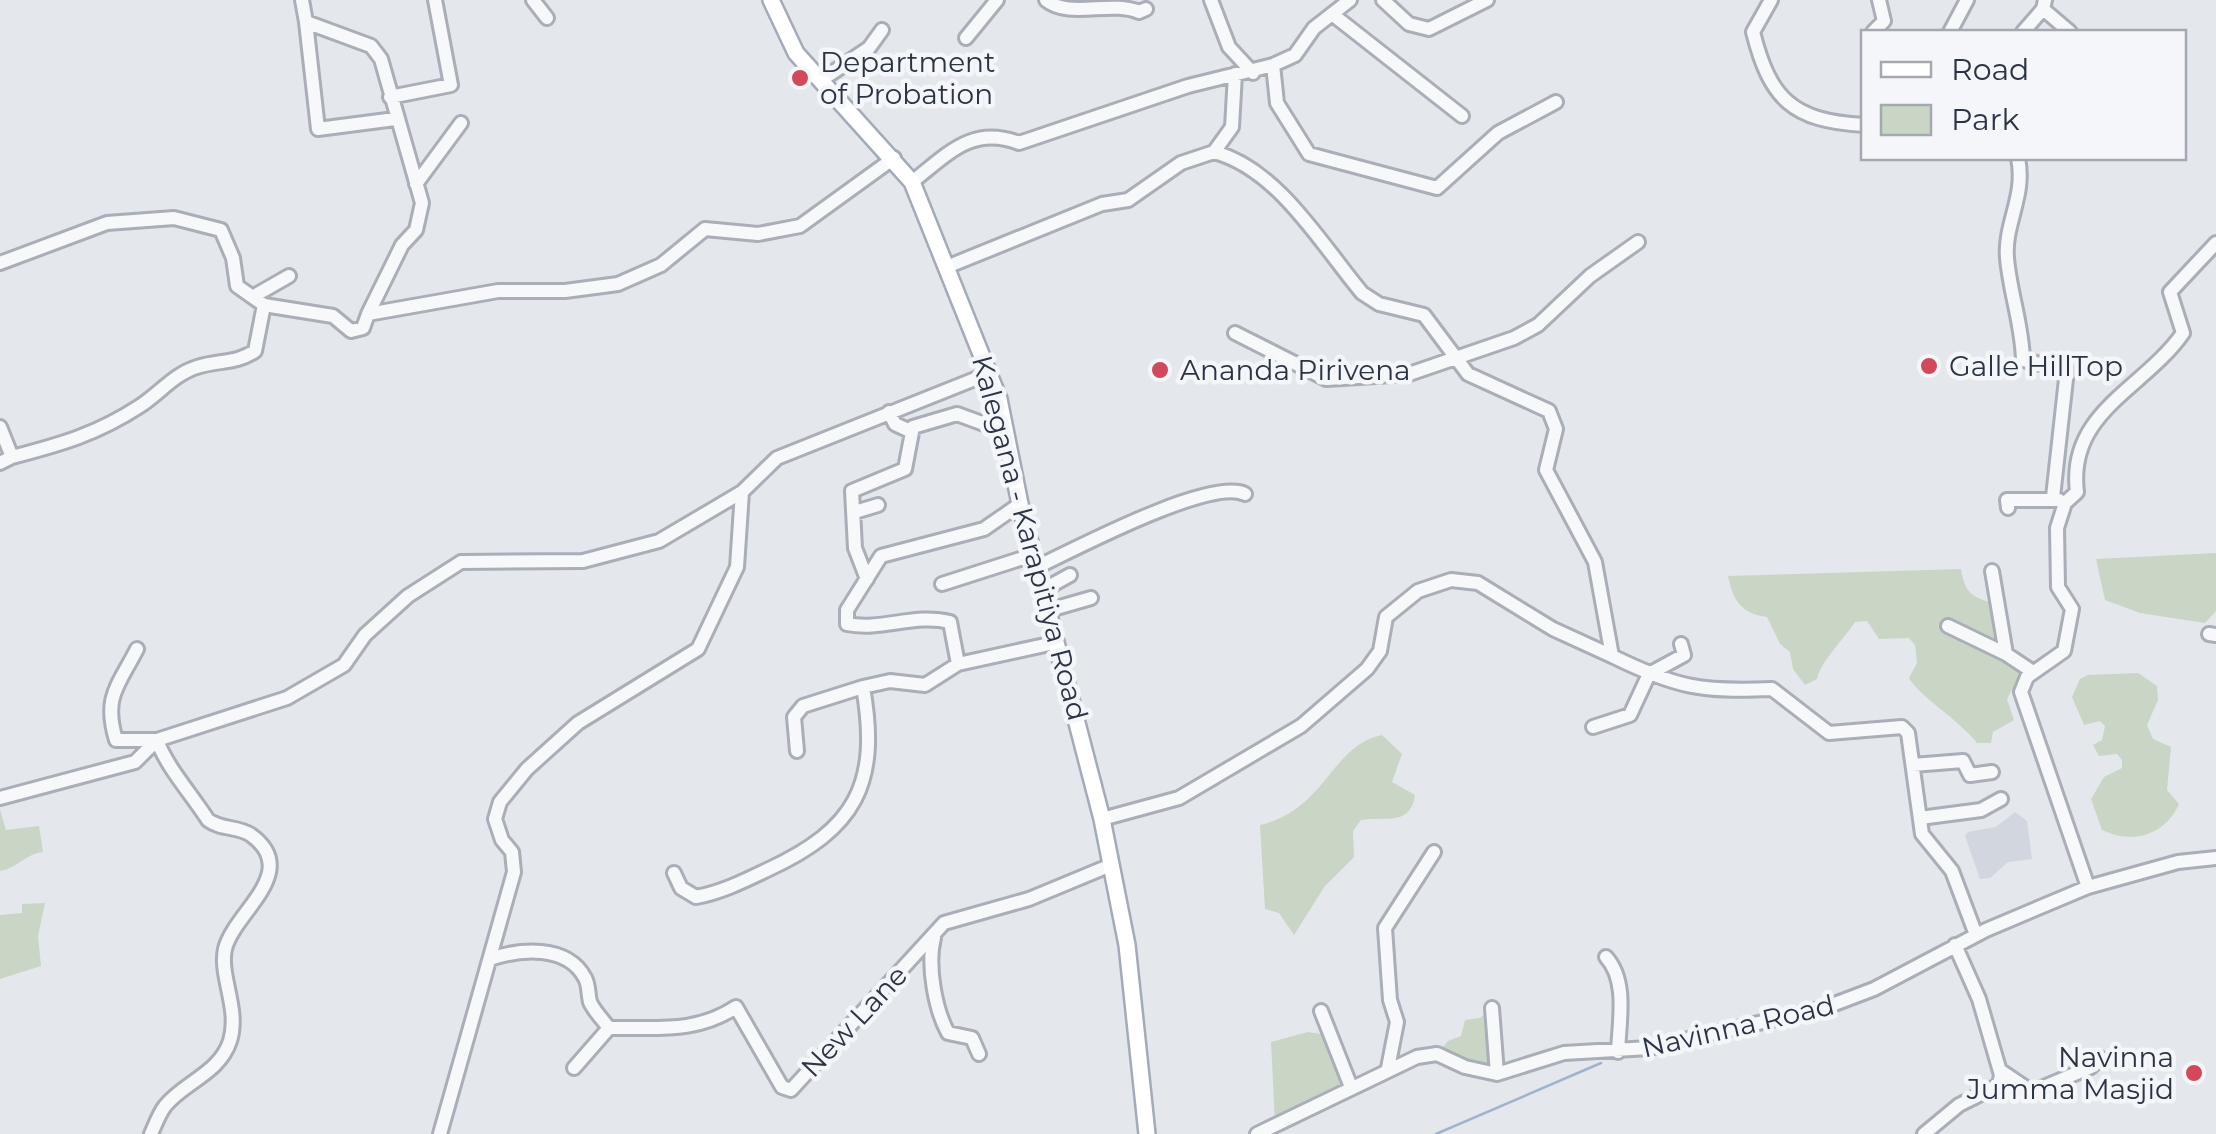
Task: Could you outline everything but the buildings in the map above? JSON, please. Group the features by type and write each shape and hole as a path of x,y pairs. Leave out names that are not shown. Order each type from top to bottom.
{"main road":[{"name":"Kalegana - Karapitiya Road","path":"771,0 796,52 912,182 990,373 1034,564 1088,754 1102,819 1127,945 1147,1134"}],"street":[{"path":"302,0 318,129 395,118"},
{"path":"390,97 452,85 435,0"},
{"path":"533,0 547,18"},
{"path":"966,38 998,0"},
{"path":"1046,0 1058,7 1126,6 1138,12 1146,9"},
{"path":"1211,0 1229,47 1254,73"},
{"path":"912,182 973,139 994,133 1018,142 1274,65 1294,55 1314,28 1350,0"},
{"path":"1382,0 1409,24 1429,29 1487,0"},
{"path":"1771,0 1752,32 1773,92 1808,114 1861,124"},
{"path":"1874,30 1884,21 1879,0"},
{"path":"1951,30 1967,0"},
{"path":"2024,30 2044,4 2068,30"},
{"path":"1332,14 1462,116"},
{"path":"0,263 108,223 174,218 221,230 233,258 237,286 259,300 332,316 351,331 363,328 402,245 416,230 422,203 395,118 382,59 371,46 306,22"},
{"path":"820,81 868,48 882,30"},
{"path":"1274,65 1278,103 1308,154 1424,187 1444,185 1498,134 1556,102"},
{"path":"949,266 1102,204 1128,200 1181,164 1214,152 1232,127 1235,74"},
{"path":"416,184 461,123"},
{"path":"1214,152 1240,159 1266,179 1362,293 1379,304 1424,315 1475,379 1548,410 1556,429 1546,470 1595,562 1612,656"},
{"path":"368,314 498,291 565,292 618,284 661,265 706,229 758,234 800,226 894,158"},
{"path":"2018,160 2022,180 2006,256 2022,322 2023,360 2067,370 2057,528 2058,587 2072,609 2064,651 2033,672 2020,692 2088,886"},
{"path":"1235,333 1326,379 1409,374 1457,354 1514,338 1538,325 1590,276 1638,242"},
{"path":"2008,508 2006,500 2059,500 2077,492 2074,469 2079,442 2122,392 2174,347 2183,333 2170,292 2216,244"},
{"path":"0,427 6,460 90,437 144,404 177,376 198,366 245,358 255,350 259,300 289,276"},
{"path":"137,649 111,696 108,713 116,740 157,740 287,698 344,665 365,635 408,596 461,562 583,560 659,541 742,492 777,458 990,373"},
{"path":"889,412 895,424 912,432"},
{"path":"867,578 855,548 852,491 905,469 913,426 957,414 1006,432"},
{"path":"440,1134 469,1018 514,872 512,852 502,840 495,818 500,802 527,768 578,723 698,648 737,568 742,492"},
{"path":"942,584 1023,558 1034,564 1172,504 1208,495 1245,494"},
{"path":"958,664 950,622 930,617 869,628 847,624 848,610 881,556 984,530 1020,504"},
{"path":"855,512 878,506"},
{"path":"1992,571 2006,654"},
{"path":"1041,591 1070,574"},
{"path":"1102,819 1179,798 1301,726 1367,669 1380,650 1386,617 1418,591 1451,580 1478,582 1553,629 1649,674 1709,692 1772,689 1819,726 1841,736 1893,724 1902,727 1908,733 1922,834 1942,853 1976,935"},
{"path":"1046,610 1090,598"},
{"path":"1948,626 2033,672"},
{"path":"797,751 794,717 804,706 890,681 925,685 958,664 1054,643"},
{"path":"1592,727 1630,714 1649,674 1684,655 1682,644"},
{"path":"674,873 682,888 696,897 718,893 812,849 849,814 864,774 868,742 863,687"},
{"path":"0,798 134,762 157,740"},
{"path":"150,1134 166,1105 210,1071 230,1043 232,1001 224,952 236,928 266,888 270,868 266,852 250,834 208,820 184,779 165,762 157,740"},
{"path":"1913,765 1963,761 1970,775 1992,772"},
{"path":"1920,818 1981,810 2002,798"},
{"path":"1388,1068 1397,1022 1390,1000 1385,928 1434,852"},
{"name":"Navinna Road","path":"1498,1074 1564,1052 1618,1052 1849,1000 1976,935 2088,886 2178,862 2216,858"},
{"name":"New Lane","path":"609,1028 684,1030 715,1021 736,1008 782,1088 790,1090 944,923 1029,899 1111,865"},
{"path":"934,936 930,952 938,1016 948,1034 972,1038 979,1054"},
{"path":"1924,1134 1959,1105 1999,1084 2000,1070 1979,999 1955,946"},
{"path":"490,958 514,951 544,952 570,960 586,978 591,1004 609,1028 574,1068"},
{"path":"1606,957 1616,973 1620,996 1618,1052"},
{"path":"1257,1134 1388,1068 1438,1054 1465,1067 1498,1074 1492,1008"},
{"path":"1321,1011 1351,1087"},
{"path":"2000,1070 2032,1092 2091,1067 2100,1058"}],"shaded area":[{"path":"2015,812 2027,821 2032,859 2008,862 1990,878 1980,879 1965,836 1968,832 1996,827"}],"green space":[{"path":"2216,553 2216,611 2205,623 2140,613 2105,600 2096,559"},
{"path":"1961,569 1971,593 1995,604 2006,654 2033,672 2021,692 2012,690 2007,699 2014,720 1993,732 1991,743 1977,743 1914,685 1909,678 1917,663 1915,645 1909,638 1879,639 1867,621 1855,622 1828,657 1817,679 1805,685 1793,669 1790,652 1780,644 1767,617 1751,613 1740,604 1728,576"},
{"path":"2138,673 2157,686 2158,700 2147,725 2153,739 2171,747 2167,790 2179,804 2157,830 2125,837 2102,830 2091,799 2104,777 2122,768 2122,760 2117,754 2099,756 2093,745 2102,740 2105,726 2100,721 2084,725 2072,697 2080,679 2088,675"},
{"path":"1382,735 1402,754 1392,782 1415,795 1412,805 1402,816 1361,820 1353,831 1354,857 1325,886 1294,935 1279,913 1265,909 1260,825 1300,806 1351,751"},
{"path":"0,810 6,830 39,826 43,852 0,871"},
{"path":"45,903 38,936 41,966 0,979 0,915 22,913 22,904"},
{"path":"1492,1008 1497,1074 1437,1054 1448,1041 1461,1036 1465,1020 1480,1018"},
{"path":"1308,1032 1327,1035 1351,1087 1275,1123 1271,1042"}],"waterway":[{"path":"1436,1134 1601,1063"}],"place":[{"name":"Department of Probation","path":"800,78"},
{"name":"Galle HillTop","path":"1929,366"},
{"name":"Ananda Pirivena","path":"1160,370"},
{"name":"Navinna Jumma Masjid","path":"2194,1073"}]}
